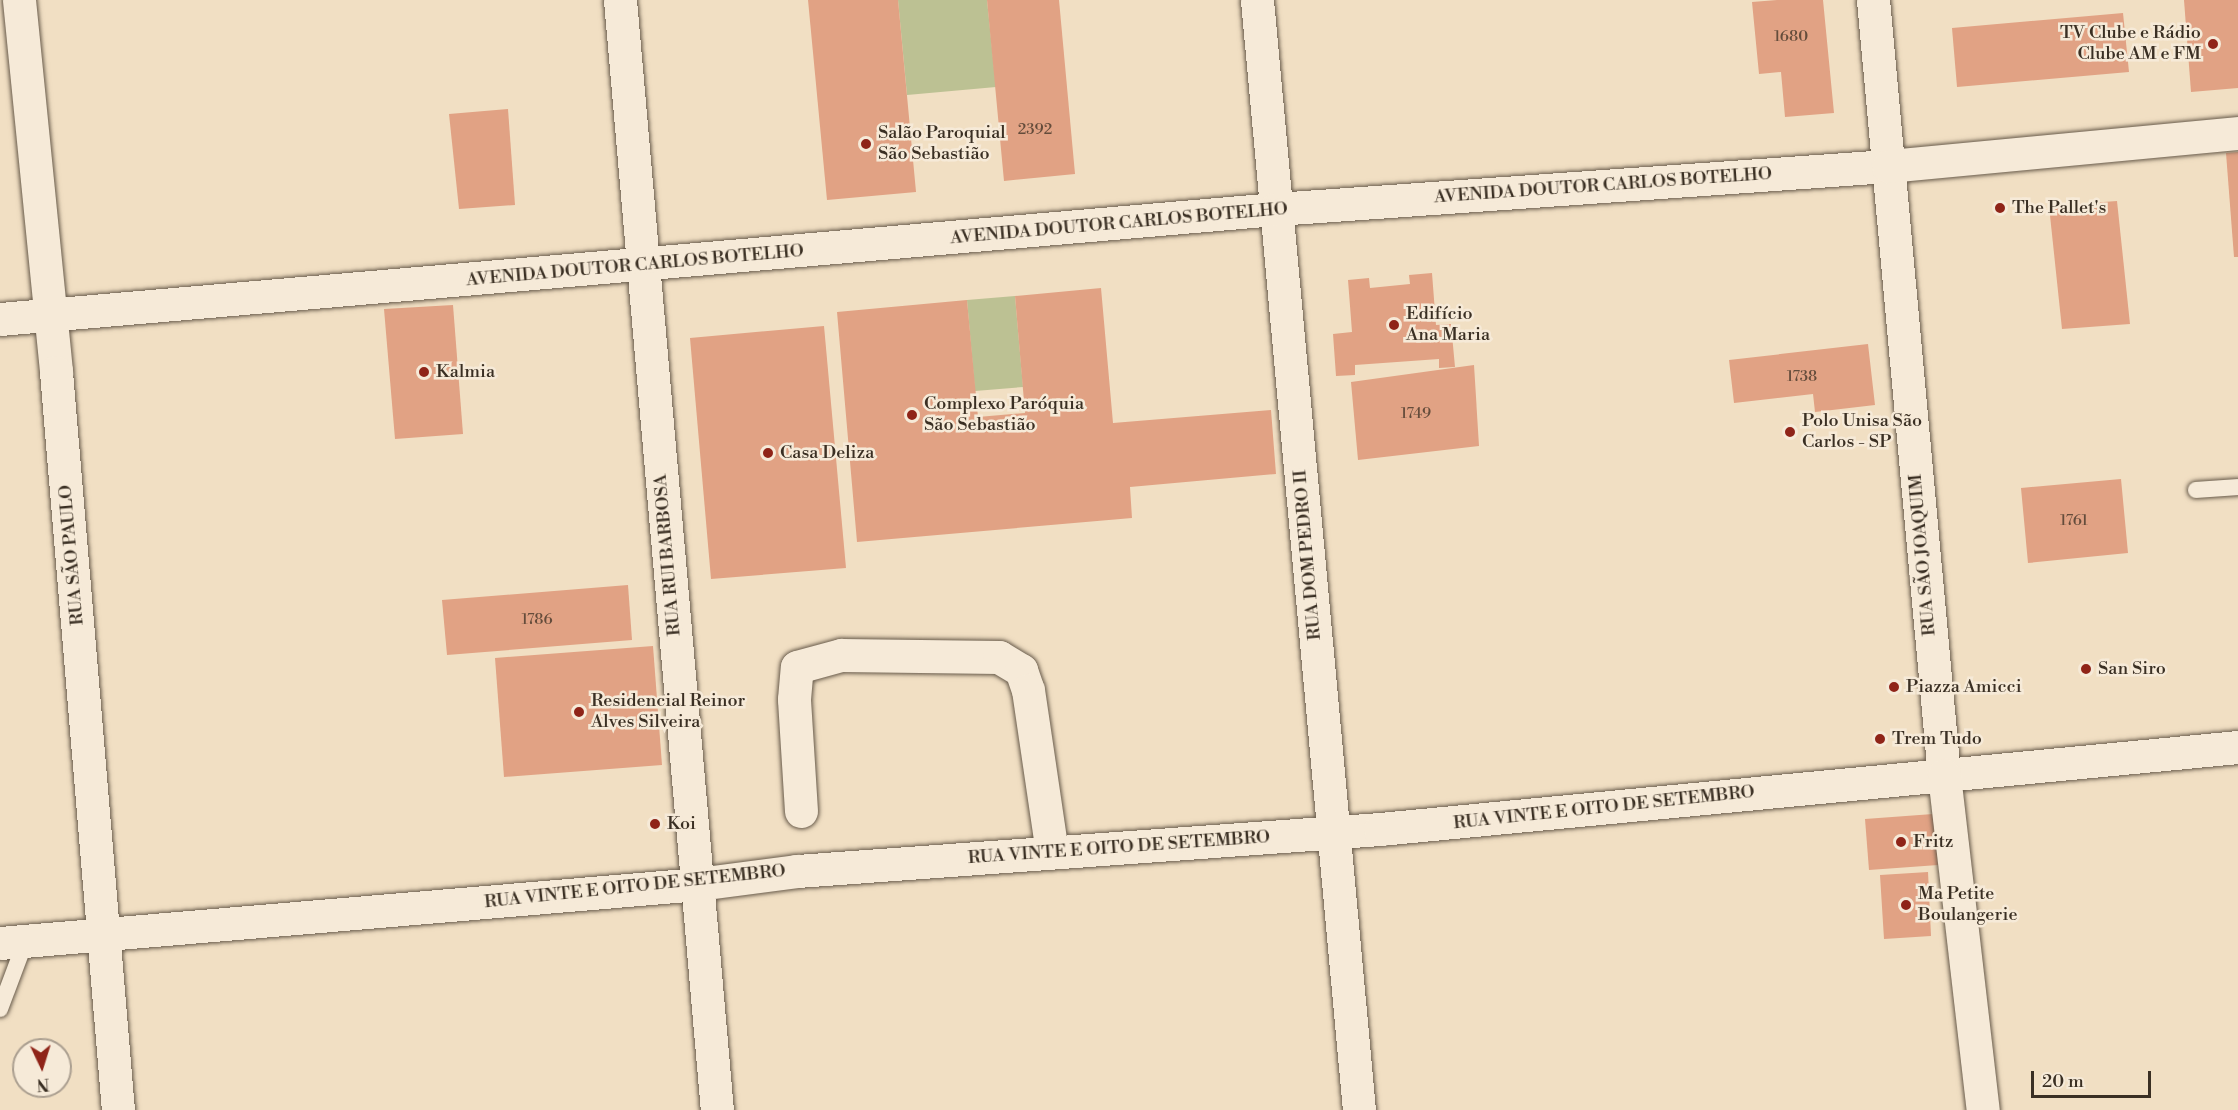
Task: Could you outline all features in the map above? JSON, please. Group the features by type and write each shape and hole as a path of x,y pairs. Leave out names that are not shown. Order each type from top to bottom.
{"main road":[{"name":"RUA SÃO PAULO","path":"19,0 48,315 57,372 106,933 118,1110"},
{"name":"RUA RUI BARBOSA","path":"620,0 717,1110"},
{"name":"RUA DOM PEDRO II","path":"1257,0 1359,1110"},
{"name":"RUA SÃO JOAQUIM","path":"1873,0 1944,775 1983,1110"},
{"name":"AVENIDA DOUTOR CARLOS BOTELHO","path":"0,319 643,266 1276,209 1888,166 2238,133"},
{"path":"801,811 794,699 798,668 841,655 999,657 1021,670 1028,690 1052,852"},
{"name":"RUA VINTE E OITO DE SETEMBRO","path":"13,941 698,884 797,871 1335,832 2238,747"}],"lane":[{"path":"2196,490 2238,487"},
{"path":"0,1009 13,941"}],"green space":[{"path":"898,0 987,0 996,87 907,95"},
{"path":"1015,296 1023,387 975,391 967,300"}],"building":[{"name":"Salão Paroquial São Sebastião","path":"808,0 898,0 916,192 827,200"},
{"name":"Salão Paroquial São Sebastião","path":"987,0 1059,0 1075,174 1004,181"},
{"path":"1823,0 1834,113 1785,117 1781,72 1759,74 1752,2"},
{"name":"TV Clube e Rádio Clube AM e FM","path":"2184,0 2238,0 2238,88 2191,92"},
{"path":"2123,13 2129,72 1957,87 1952,28"},
{"path":"508,109 515,205 459,209 449,114"},
{"path":"2238,152 2238,257 2234,257 2226,153"},
{"path":"2117,201 2130,324 2062,329 2049,206"},
{"name":"Edifício Ana Maria","path":"1432,273 1436,325 1451,324 1455,367 1439,368 1439,359 1355,365 1355,375 1336,376 1333,334 1352,332 1348,280 1369,278 1370,288 1410,284 1409,275"},
{"name":"Complexo Paróquia São Sebastião","path":"1101,288 1113,423 1271,410 1276,474 1130,487 1132,518 857,542 837,312 967,300 978,417 1025,413 1015,296"},
{"name":"Kalmia","path":"453,305 463,434 395,439 384,309"},
{"name":"Casa Deliza","path":"824,326 846,568 711,579 690,338"},
{"path":"1868,344 1875,405 1815,412 1813,394 1734,403 1729,360"},
{"path":"1474,365 1479,446 1358,460 1351,382"},
{"path":"2121,479 2128,553 2028,563 2021,488"},
{"path":"628,585 632,640 447,655 442,600"},
{"name":"Residencial Reinor Alves Silveira","path":"653,646 662,765 504,777 495,658"},
{"name":"Fritz","path":"1933,814 1938,865 1869,870 1865,819"},
{"name":"Ma Petite Boulangerie","path":"1928,872 1931,936 1884,939 1880,875"}],"place":[{"name":"TV Clube e Rádio Clube AM e FM","path":"2213,44"},
{"name":"Salão Paroquial São Sebastião","path":"866,144"},
{"name":"The Pallet's","path":"2000,208"},
{"name":"Edifício Ana Maria","path":"1394,325"},
{"name":"Kalmia","path":"424,372"},
{"name":"Complexo Paróquia São Sebastião","path":"912,415"},
{"name":"Polo Unisa São Carlos - SP","path":"1790,432"},
{"name":"Casa Deliza","path":"768,453"},
{"name":"San Siro","path":"2086,669"},
{"name":"Piazza Amicci","path":"1894,687"},
{"name":"Residencial Reinor Alves Silveira","path":"579,712"},
{"name":"Trem Tudo","path":"1880,739"},
{"name":"Koi","path":"655,824"},
{"name":"Fritz","path":"1901,842"},
{"name":"Ma Petite Boulangerie","path":"1906,905"}]}
